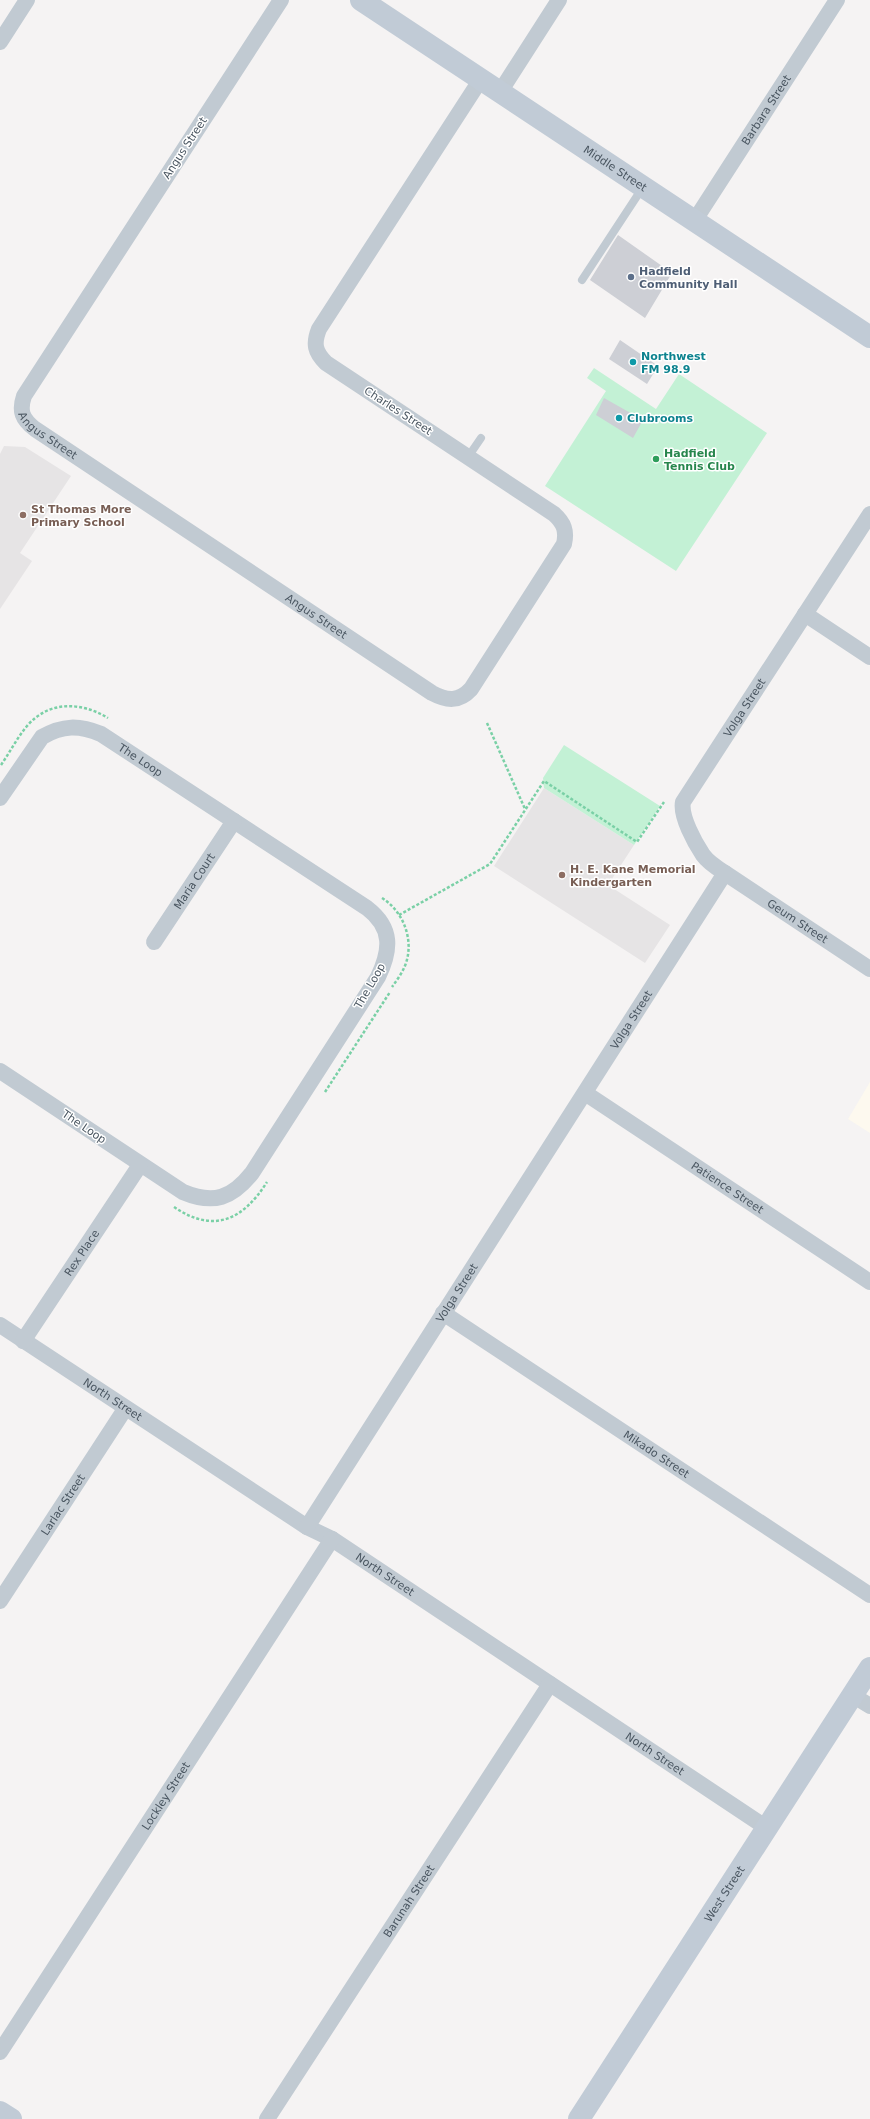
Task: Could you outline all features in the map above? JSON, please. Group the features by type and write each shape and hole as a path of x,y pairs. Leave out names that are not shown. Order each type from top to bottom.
{"street":[{"path":"1,38 27,0"},
{"name":"Angus Street","path":"281,0 24,396 21,411 23,418 35,429 426,688 445,699"},
{"name":"Middle Street","path":"360,0 870,337"},
{"path":"500,92 560,0"},
{"name":"Barbara Street","path":"695,220 837,0"},
{"name":"Charles Street","path":"445,699 458,699 471,689 564,544 566,536 565,528 561,520 554,514 326,363 316,352 315,346 319,329 481,79"},
{"name":"Volga Street","path":"307,1528 725,874 703,855 686,820 682,809 683,802 870,514"},
{"path":"805,614 870,657"},
{"name":"The Loop","path":"0,798 42,737 52,731 67,726 86,728 101,734 376,915 385,930 387,951 384,964 378,977 252,1173 232,1194 217,1198 198,1199 183,1192 0,1071"},
{"name":"Maria Court","path":"154,942 234,821"},
{"name":"Geum Street","path":"725,874 870,969"},
{"name":"Patience Street","path":"585,1093 870,1282"},
{"name":"Rex Place","path":"24,1341 140,1164"},
{"name":"Mikado Street","path":"443,1313 870,1595"},
{"name":"North Street","path":"0,1325 307,1528 332,1539 767,1828"},
{"name":"Larlac Street","path":"0,1601 125,1408"},
{"name":"Lockley Street","path":"0,2052 332,1539"},
{"name":"West Street","path":"579,2119 767,1828 861,1700 870,1668"},
{"name":"Barunah Street","path":"267,2119 550,1684"},
{"path":"0,2112 11,2119"}],"lane":[{"path":"582,280 643,186"},
{"path":"468,457 481,438"}],"path":[{"path":"0,767 27,726 48,710 60,706 78,705 90,708 109,719"},
{"path":"487,723 525,810"},
{"path":"399,915 490,864 544,781 637,842 664,802"},
{"path":"322,1097 403,971 408,951 408,937 399,915 394,908 380,897"},
{"path":"168,1203 189,1216 211,1221 220,1220 231,1217 250,1205 271,1176"}],"shaded area":[{"name":"St Thomas More Primary School","path":"4,446 25,447 71,476 20,553 32,561 0,609 0,454"},
{"name":"H. E. Kane Memorial Kindergarten","path":"544,788 634,845 608,885 670,925 645,963 494,866"},
{"path":"870,1082 870,1133 848,1119"}],"green space":[{"name":"Hadfield Tennis Club","path":"594,368 656,409 679,374 767,433 676,571 545,486 606,391 587,378"},
{"path":"564,745 660,806 634,845 544,788 543,778"}],"building":[{"name":"Hadfield Community Hall","path":"618,235 672,273 645,318 590,280"},
{"name":"Northwest FM 98.9","path":"620,340 658,366 647,384 609,359"},
{"name":"Clubrooms","path":"604,398 643,420 633,438 596,415"}],"place":[{"name":"Hadfield Community Hall","path":"631,277"},
{"name":"Northwest FM 98.9","path":"633,362"},
{"name":"Clubrooms","path":"619,418"},
{"name":"Hadfield Tennis Club","path":"656,459"},
{"name":"St Thomas More Primary School","path":"23,515"},
{"name":"H. E. Kane Memorial Kindergarten","path":"562,875"}]}
